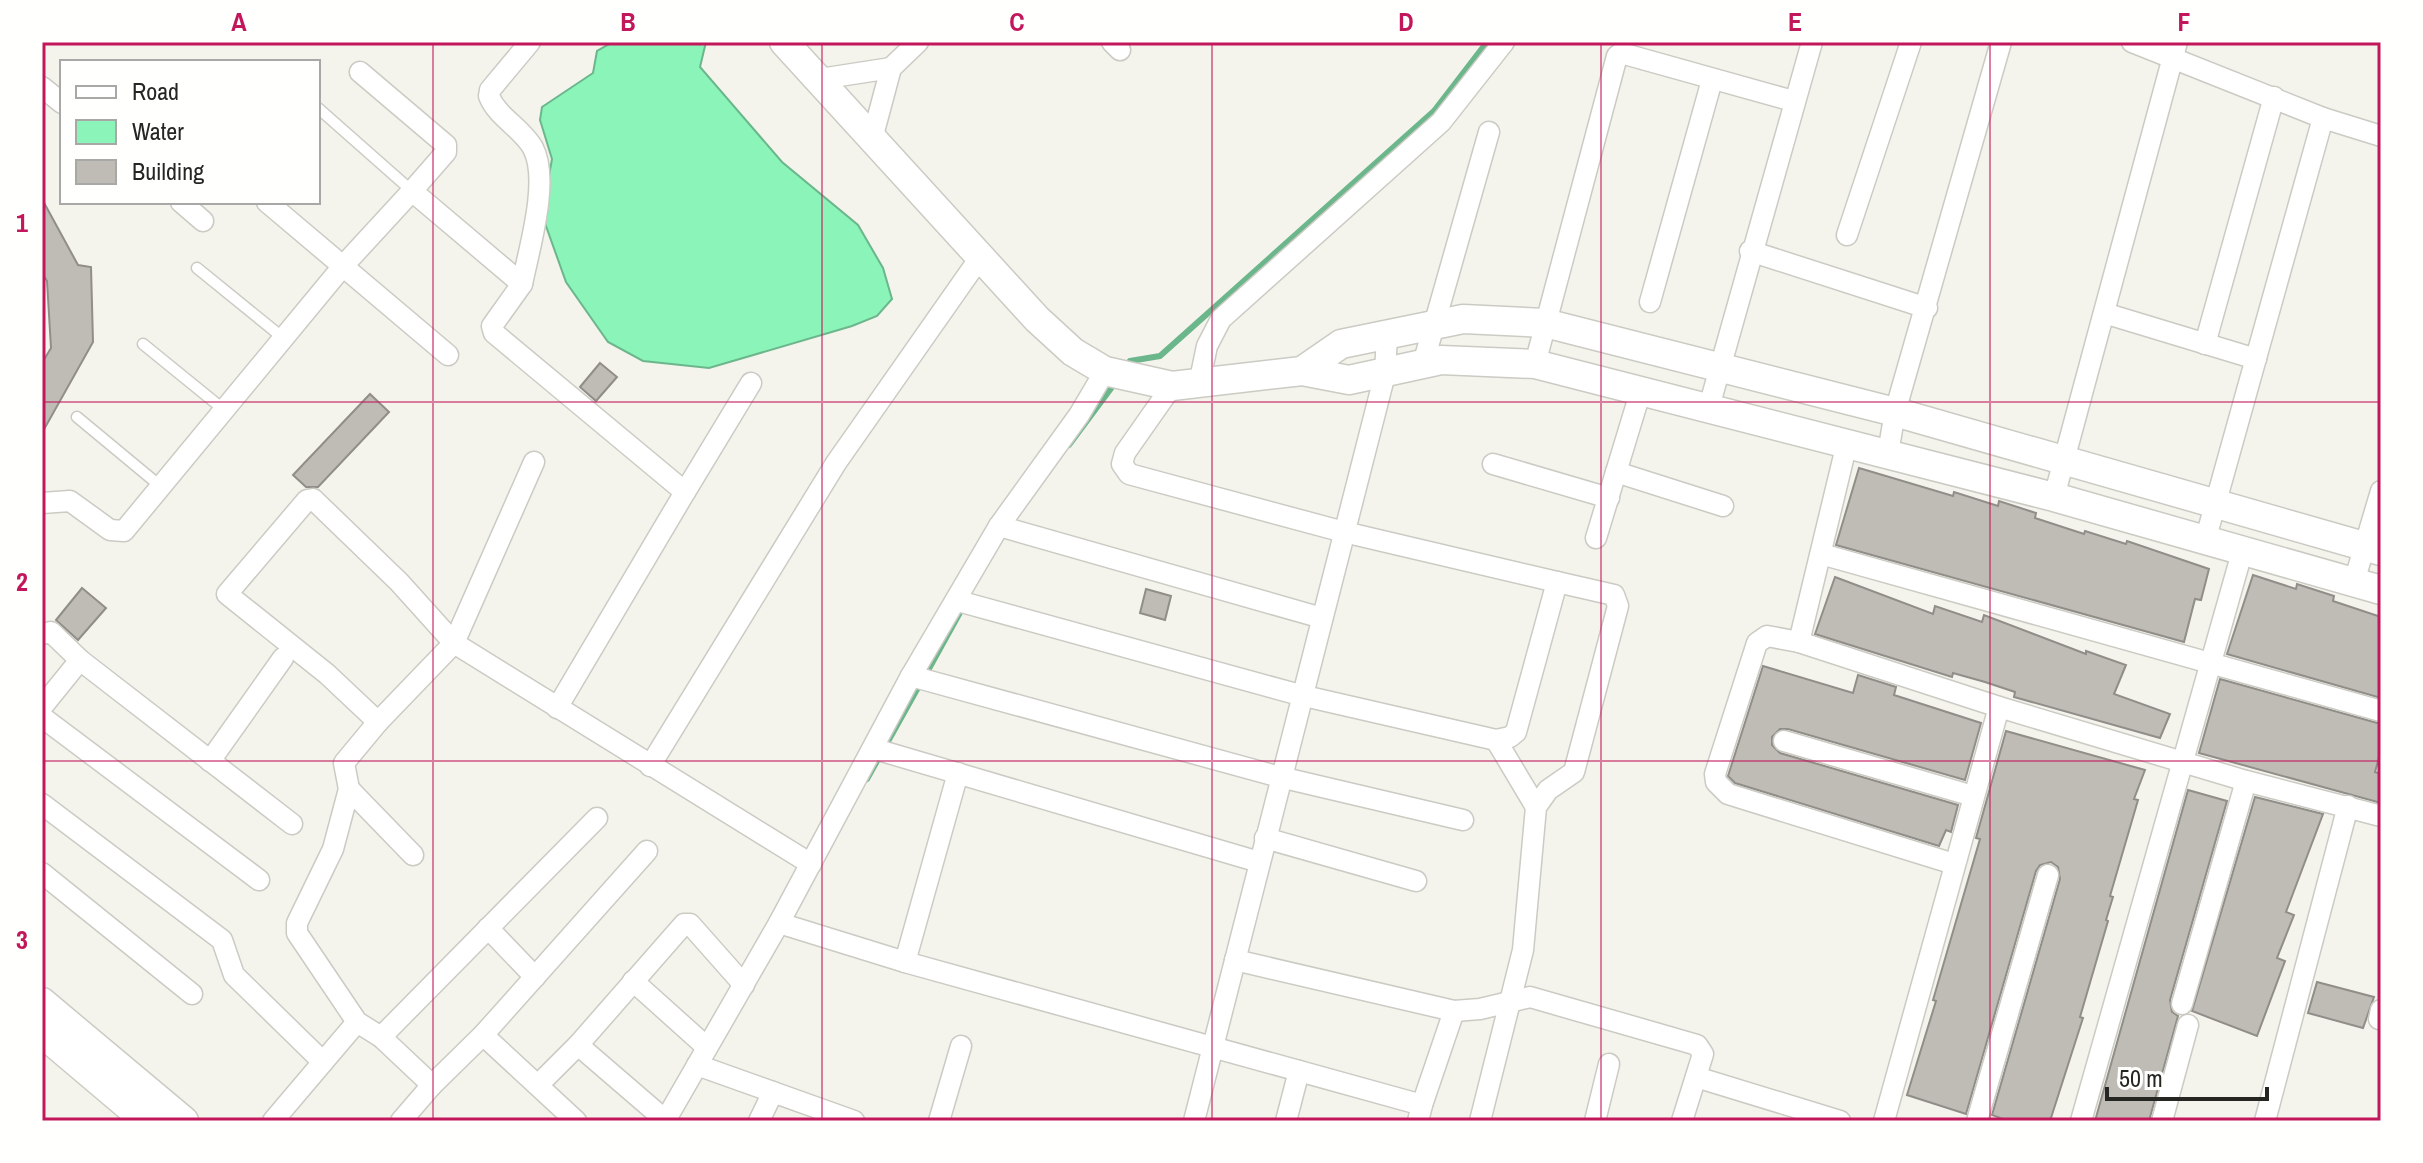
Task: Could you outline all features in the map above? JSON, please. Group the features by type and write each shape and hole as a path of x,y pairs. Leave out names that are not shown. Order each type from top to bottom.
{"street":[{"path":"784,42 979,259 1064,344 1110,372 1179,385 1302,371 1349,380 1441,360 1535,364 2054,497 2368,586 2381,491"},
{"path":"872,139 891,68 918,42"},
{"path":"1480,1121 1512,1001 1527,923 1536,807 1548,790 1574,772 1618,606 1614,595 1344,532 1129,474 1122,464 1125,453 1207,346 1221,319 1441,122 1504,42"},
{"path":"1709,407 1750,251 1812,42"},
{"path":"1847,235 1911,42"},
{"path":"1888,453 1895,412 2001,42"},
{"path":"2132,42 2175,49 2323,118 2381,136"},
{"path":"525,44 490,90 489,96 533,149 539,165 537,208 522,284 492,326 494,333 685,492"},
{"path":"2054,497 2175,49"},
{"path":"1535,364 1614,60 1621,53 1793,101"},
{"path":"820,79 891,68"},
{"path":"42,503 70,501 118,533 124,531 282,337 446,152 446,145 360,72"},
{"path":"1650,302 1712,80"},
{"path":"42,87 60,101"},
{"path":"2205,344 2274,97"},
{"path":"2205,541 2323,118"},
{"path":"1423,364 1489,132"},
{"path":"412,191 522,284"},
{"path":"183,204 203,221"},
{"path":"269,204 448,355"},
{"path":"1750,251 1927,308"},
{"path":"650,766 836,463 979,259"},
{"path":"2104,313 2256,359"},
{"path":"1302,371 1341,344 1463,319 1545,323 2065,458 2373,548"},
{"path":"1194,1121 1300,695 1385,374 1387,335"},
{"path":"578,1045 661,1117 697,1065 744,985 875,749 911,676 958,601 999,526 1110,372"},
{"path":"557,708 751,383"},
{"path":"1596,538 1641,390"},
{"path":"1799,642 1847,443"},
{"path":"432,1085 381,1037 357,1022 297,933 297,923 333,849 349,789 344,763 378,722 454,643 534,462"},
{"path":"1493,464 1609,498"},
{"path":"1616,472 1723,506"},
{"path":"378,722 327,674 227,594 307,500 313,499 399,582 454,643 811,864"},
{"path":"999,526 1322,618"},
{"path":"2081,1121 2243,549"},
{"path":"1821,554 2210,666 2381,711"},
{"path":"958,601 1300,695 1496,740 1510,737 1520,722 1557,582"},
{"path":"42,634 51,632 80,660 292,824"},
{"path":"1954,864 1728,794 1716,782 1715,774 1757,643 1767,636 1799,642 1999,707 2246,781 2381,816"},
{"path":"210,761 283,658"},
{"path":"42,707 80,660"},
{"path":"911,676 1280,777 1463,820"},
{"path":"1884,1121 1999,707"},
{"path":"42,717 259,880"},
{"path":"1496,740 1536,807"},
{"path":"1784,741 1973,796"},
{"path":"875,749 1259,862"},
{"path":"905,962 958,773"},
{"path":"2182,1004 2246,781"},
{"path":"349,789 413,855"},
{"path":"42,804 222,940 234,975 323,1062"},
{"path":"2265,1121 2348,806"},
{"path":"381,1037 597,818"},
{"path":"1265,838 1416,881"},
{"path":"401,1121 432,1085 483,1035 647,851"},
{"path":"42,873 192,994"},
{"path":"1977,1121 2048,875"},
{"path":"539,1084 687,923 744,985"},
{"path":"779,923 905,962 1299,1071 1420,1113 1454,1011"},
{"path":"488,928 535,977"},
{"path":"1235,960 1454,1011 1530,997 1697,1045 1703,1054 1682,1121"},
{"path":"633,981 701,1042"},
{"path":"42,1002 164,1118"},
{"path":"273,1121 357,1022"},
{"path":"2162,1121 2188,1025"},
{"path":"42,1033 164,1118"},
{"path":"483,1035 576,1121"},
{"path":"939,1121 961,1046"},
{"path":"1595,1121 1609,1064"},
{"path":"697,1065 854,1121"},
{"path":"1286,1121 1299,1071"},
{"path":"1696,1077 1840,1121"},
{"path":"759,1121 773,1092"}],"lane":[{"path":"320,110 412,191"},
{"path":"197,268 282,337"},
{"path":"143,344 223,409"},
{"path":"77,417 159,485"}],"water":[{"path":"613,42 706,42 700,67 782,162 858,225 883,268 892,299 877,316 709,368 643,361 608,342 566,282 542,215 552,159 540,120 542,107 593,73 597,51"}],"building":[{"path":"42,199 78,265 91,267 93,342 42,433 42,363 51,348 47,281 42,273"},
{"path":"600,363 617,377 596,401 580,387"},
{"path":"370,394 389,412 318,487 306,487 293,475"},
{"path":"1859,468 1953,496 1954,492 1998,506 1999,501 2036,513 2035,518 2084,534 2085,531 2126,544 2127,541 2209,569 2201,600 2195,599 2184,642 1836,545"},
{"path":"2253,575 2296,589 2297,584 2334,596 2333,601 2381,617 2381,698 2227,654"},
{"path":"1835,577 1933,614 1935,606 1982,622 1984,615 2086,654 2086,651 2126,665 2114,694 2170,714 2160,738 2014,697 2015,692 1985,682 1953,673 1952,677 1815,634"},
{"path":"82,588 106,608 78,640 56,620"},
{"path":"1146,589 1171,596 1165,620 1140,613"},
{"path":"1763,666 1853,693 1858,675 1896,687 1894,695 1981,723 1965,780 1788,729 1780,729 1772,737 1772,745 1780,753 1958,805 1951,832 1946,830 1939,846 1735,783 1728,776"},
{"path":"2220,679 2381,724 2381,750 2375,772 2381,774 2381,803 2199,753"},
{"path":"2006,731 2145,770 2134,799 2138,800 2110,896 2113,897 2108,921 2080,1017 2083,1018 2050,1121 2008,1121 1992,1115 2060,879 2058,867 2051,862 2040,865 2036,871 1966,1114 1907,1095 1936,1001 1933,1000 1980,839 1976,838"},
{"path":"2188,790 2227,801 2170,1000 2172,1012 2178,1016 2149,1121 2095,1121"},
{"path":"2255,797 2323,814 2286,912 2294,915 2277,958 2285,961 2257,1036 2192,1011"},
{"path":"2317,982 2374,997 2363,1028 2308,1013"}],"waterway":[{"path":"1125,367 1130,361 1160,356 1434,111 1487,42"},
{"path":"1069,445 1115,383"},
{"path":"926,674 963,607"},
{"path":"867,779 920,684"}]}
